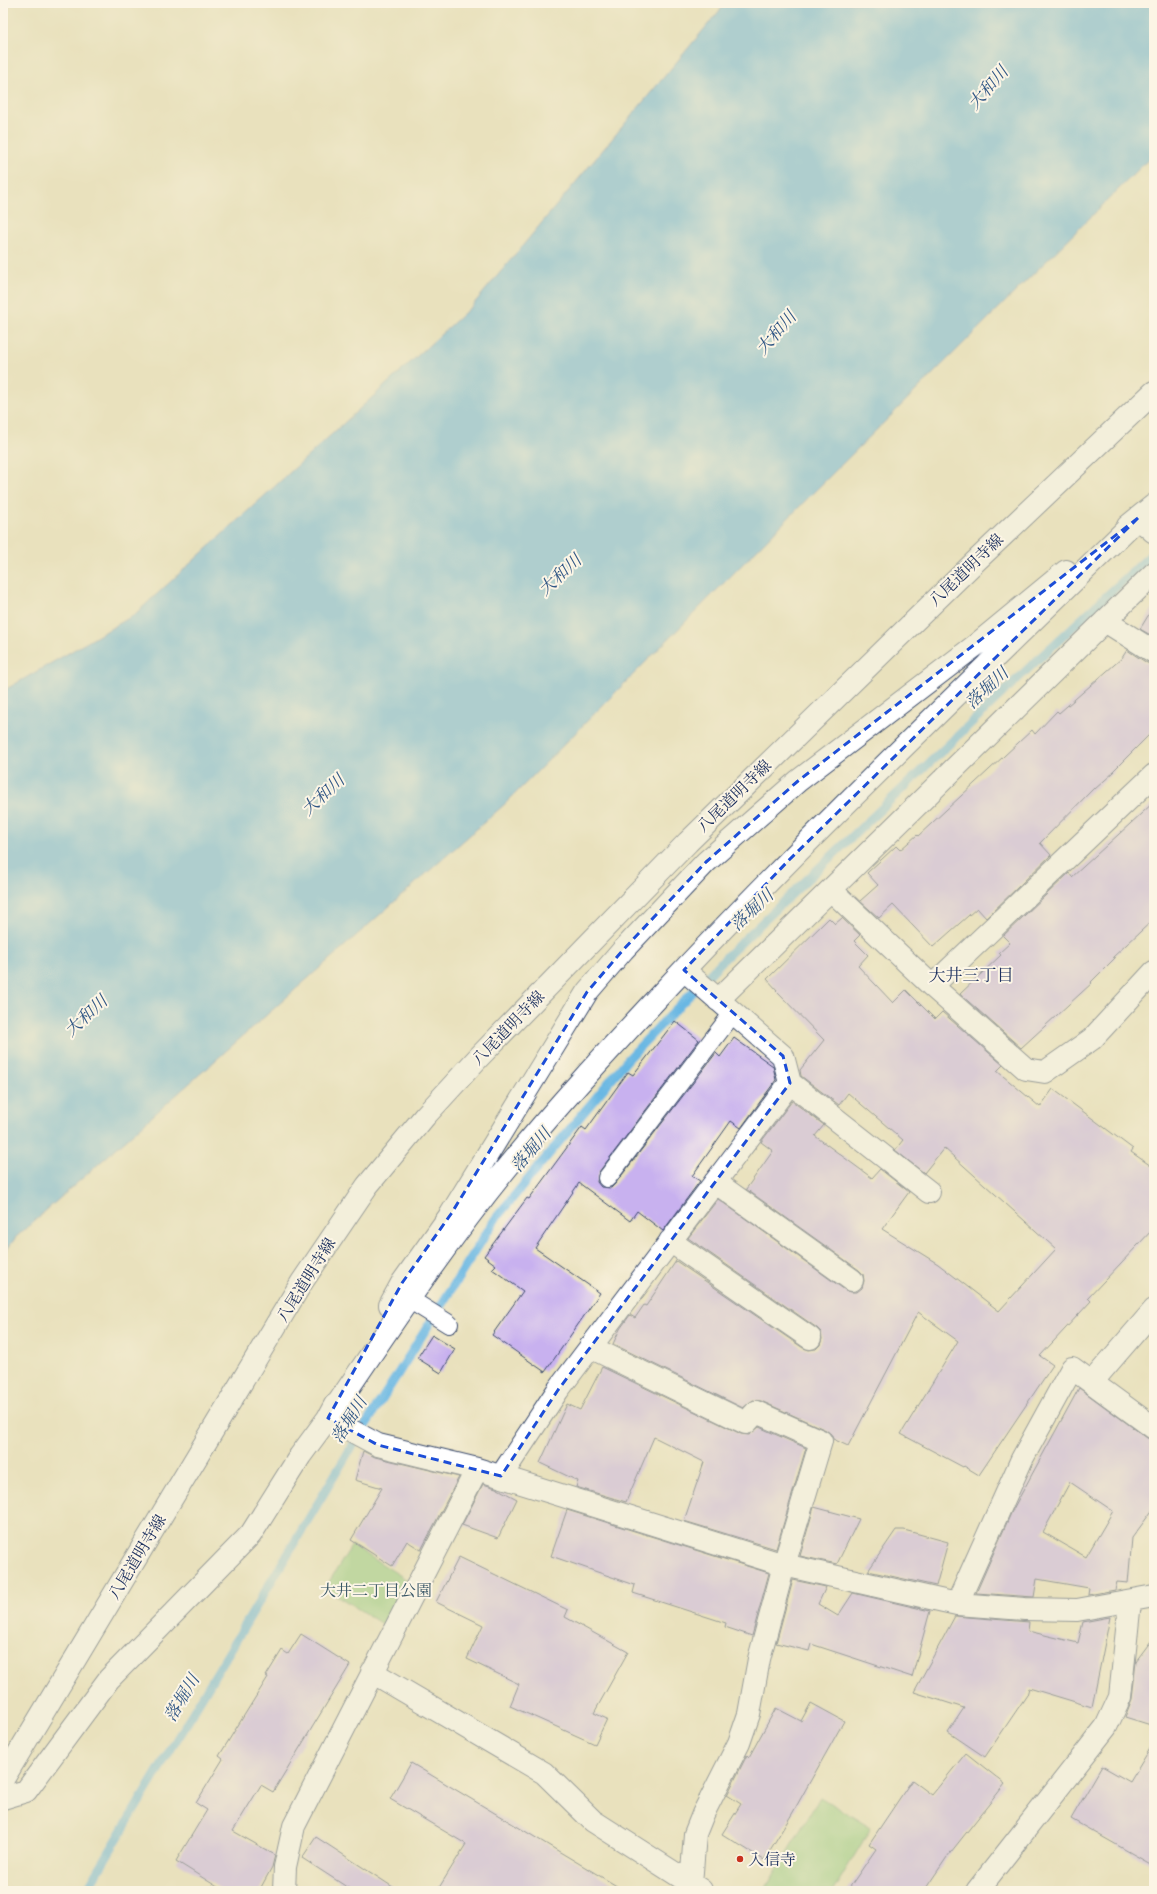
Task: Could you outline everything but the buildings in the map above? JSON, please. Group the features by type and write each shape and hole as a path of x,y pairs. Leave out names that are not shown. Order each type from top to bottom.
{"street":[{"name":"八尾道明寺線","path":"3,1778 302,1282 367,1186 425,1116 478,1058 688,842 977,560 1154,392"},
{"path":"337,1423 402,1283 451,1214 587,992 623,950 706,862 798,781 976,646 1059,576 1149,521"},
{"path":"3,1798 26,1791 109,1679 251,1534 300,1456 337,1423 414,1302 509,1165 569,1094 687,974 788,861 1149,521"},
{"path":"721,1002 830,890 1154,573"},
{"path":"1105,621 1154,652"},
{"path":"932,986 1154,775"},
{"path":"688,842 706,862"},
{"path":"830,890 932,986 1026,1069 1045,1072 1092,1039 1154,972"},
{"path":"687,974 783,1056 790,1083 929,1192"},
{"path":"501,1476 558,1390 790,1083"},
{"path":"715,1182 852,1280"},
{"path":"670,1241 810,1338"},
{"path":"1092,1382 1154,1310"},
{"path":"590,1347 746,1423 756,1412 821,1441 784,1565 759,1659 749,1714 739,1743 703,1814 695,1834 696,1888"},
{"path":"957,1604 1022,1459 1072,1368 1154,1428"},
{"path":"337,1423 378,1445 501,1476 784,1565 957,1604 1025,1609 1077,1610 1154,1596"},
{"path":"284,1891 285,1867 294,1826 477,1469"},
{"path":"977,1891 1106,1727 1120,1697 1130,1601"},
{"path":"372,1672 544,1773 593,1820 696,1888"}],"lane":[{"path":"607,1178 721,1002"},
{"path":"414,1302 449,1324"}],"highlighted area":[{"path":"1138,518 788,861 684,970 783,1056 790,1083 558,1390 501,1476 378,1445 328,1418 402,1283 451,1214 587,992 623,950 706,862 798,781"}],"green space":[{"name":"大井二丁目公園","path":"352,1545 412,1583 385,1626 325,1588"},
{"path":"820,1797 871,1828 833,1891 764,1891"}],"water":[{"name":"大和川","path":"726,3 1154,3 1154,154 817,489 506,803 16,1237 3,1255 3,691 134,615 472,306"}],"waterway":[{"name":"落堀川","path":"86,1891 348,1453 496,1218 628,1059 728,955 1033,664 1154,552"}],"place":[{"name":"入信寺","path":"740,1859"}],"district":[{"name":"大井三丁目","path":"971,975"}]}
